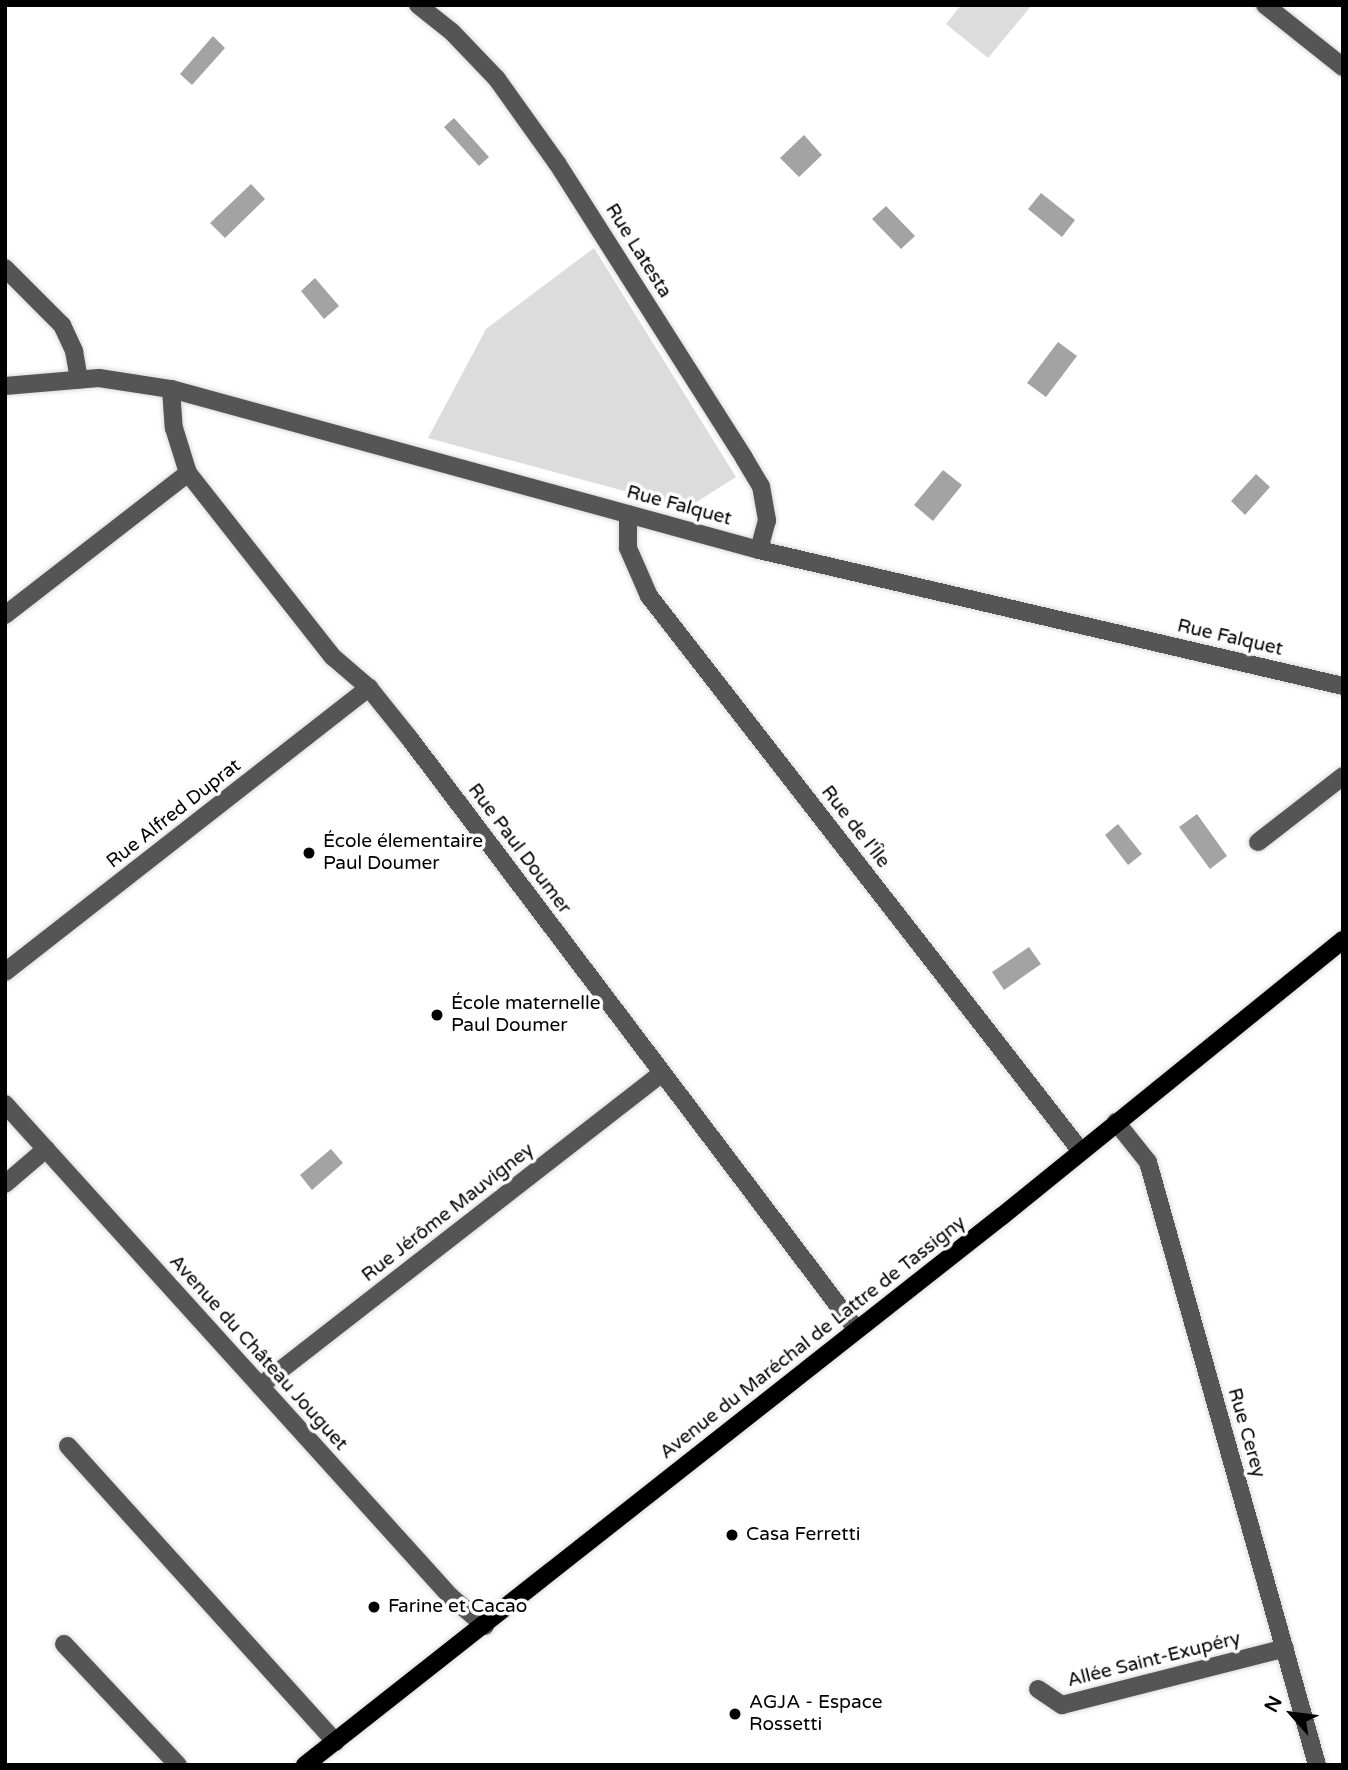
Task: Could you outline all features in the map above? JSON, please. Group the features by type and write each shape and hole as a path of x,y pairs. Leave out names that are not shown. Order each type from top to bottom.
{"main road":[{"name":"Avenue du Maréchal de Lattre de Tassigny","path":"305,1765 485,1626 1343,940"}],"street":[{"name":"Rue Latesta","path":"418,5 452,32 497,79 557,163 737,447 761,486 767,520 759,550"},
{"path":"1265,5 1343,67"},
{"path":"5,268 62,326 74,351 79,380"},
{"name":"Rue Falquet","path":"5,386 99,378 171,389 759,550 1343,686"},
{"name":"Rue Paul Doumer","path":"171,389 174,428 188,473 333,657 369,688 856,1329"},
{"path":"5,615 188,473"},
{"name":"Rue de l'Île","path":"628,514 628,548 649,596 1080,1150"},
{"name":"Rue Alfred Duprat","path":"5,972 369,688"},
{"path":"1258,842 1343,776"},
{"name":"Rue Jérôme Mauvigney","path":"260,1387 662,1073"},
{"name":"Avenue du Château Jouguet","path":"5,1104 450,1596 485,1626"},
{"name":"Rue Cerey","path":"1116,1122 1148,1162 1317,1765"},
{"path":"5,1184 46,1149"},
{"path":"68,1447 335,1742"},
{"path":"64,1644 178,1765"},
{"name":"Allée Saint-Exupéry","path":"1038,1689 1062,1705 1285,1648"}],"shaded area":[{"path":"961,5 1032,5 988,58 946,24"},
{"path":"213,36 225,48 192,85 180,74"},
{"path":"454,118 489,157 479,166 444,127"},
{"path":"804,135 822,155 799,177 780,158"},
{"path":"251,184 265,199 225,238 210,223"},
{"path":"1041,193 1075,220 1062,237 1028,209"},
{"path":"886,206 915,236 901,249 872,219"},
{"path":"594,248 736,477 687,508 428,438 486,329"},
{"path":"315,278 339,306 324,319 301,291"},
{"path":"1058,342 1077,356 1046,397 1027,383"},
{"path":"943,470 962,485 933,521 914,505"},
{"path":"1256,474 1270,487 1245,515 1231,501"},
{"path":"1197,814 1227,856 1210,869 1179,827"},
{"path":"1118,824 1142,854 1128,865 1105,835"},
{"path":"1029,947 1041,964 1004,990 992,972"},
{"path":"331,1149 343,1163 312,1190 300,1175"}],"place":[{"name":"École élementaire Paul Doumer","path":"309,853"},
{"name":"École maternelle Paul Doumer","path":"437,1015"},
{"name":"Casa Ferretti","path":"732,1535"},
{"name":"Farine et Cacao","path":"374,1607"},
{"name":"AGJA - Espace Rossetti","path":"735,1714"}]}
